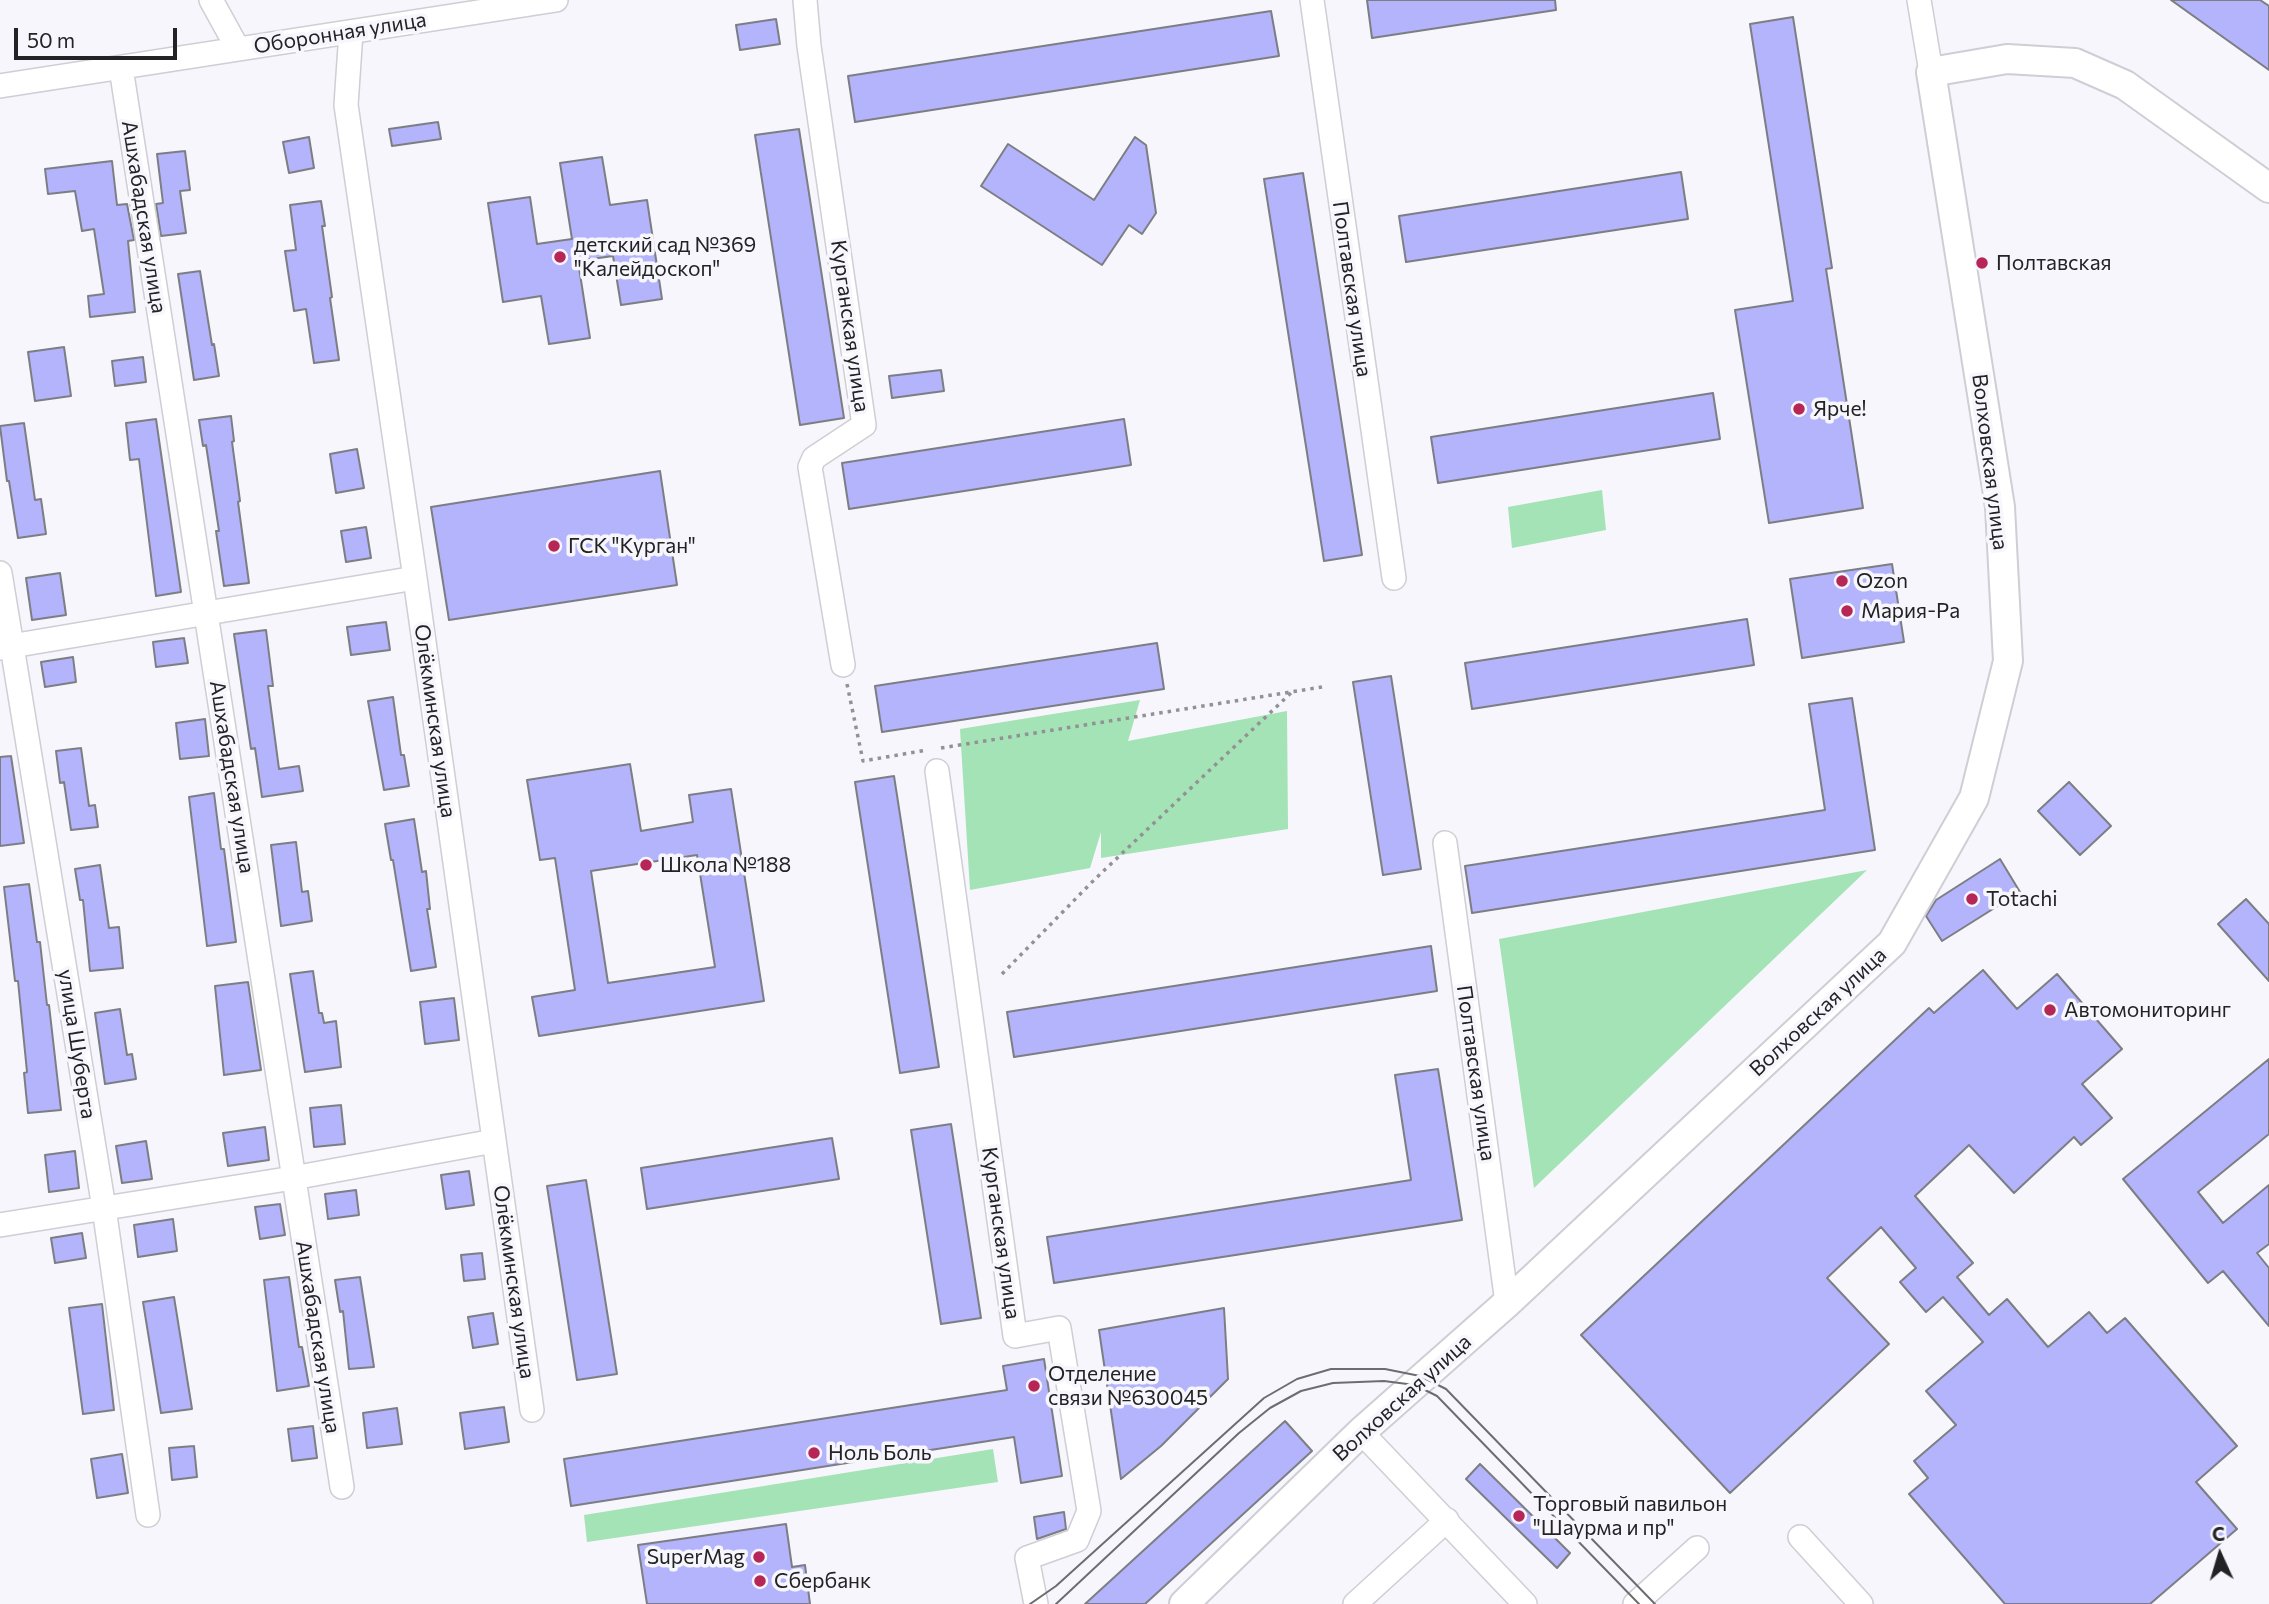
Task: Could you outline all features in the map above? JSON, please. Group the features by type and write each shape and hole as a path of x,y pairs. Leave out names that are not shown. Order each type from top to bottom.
{"main road":[{"path":"1931,72 2007,59 2074,63 2125,85 2269,188"},
{"name":"Волховская улица","path":"1184,1604 1361,1432 1507,1303 1892,943 1974,798 2008,661 2000,506 1931,72"}],"street":[{"path":"211,0 238,49"},
{"name":"Оборонная улица","path":"0,86 351,32 441,9 556,0"},
{"name":"Курганская улица","path":"805,0 809,46 864,425 814,458 810,467 843,665"},
{"name":"Полтавская улица","path":"1312,0 1394,578"},
{"name":"Волховская улица","path":"1919,0 1931,72"},
{"name":"Олёкминская улица","path":"351,32 346,105 532,1410"},
{"name":"Ашхабадская улица","path":"121,68 342,1487"},
{"name":"улица Шуберта","path":"0,573 6,647 104,1208 148,1515"},
{"path":"6,647 415,578"},
{"name":"Курганская улица","path":"937,771 1015,1336 1059,1328 1089,1511 1077,1540 1027,1558 1036,1604"},
{"name":"Полтавская улица","path":"1445,843 1507,1303"},
{"path":"0,1225 293,1178 494,1141"},
{"path":"1361,1432 1447,1520 1518,1602"},
{"path":"1355,1604 1447,1520"},
{"path":"1800,1537 1861,1604"},
{"path":"1634,1604 1697,1548"}],"path":[{"path":"843,665 863,761 1322,688"},
{"path":"1002,974 1094,880 1293,691"}],"green space":[{"path":"1602,490 1606,530 1512,548 1508,507"},
{"path":"1140,700 1128,741 1287,711 1288,829 1101,858 1101,832 1090,868 970,890 960,729"},
{"path":"1867,870 1534,1188 1499,939"},
{"path":"993,1449 998,1482 587,1542 584,1515"}],"building":[{"path":"1367,0 1555,0 1556,10 1372,38"},
{"path":"2171,0 2260,0 2269,6 2269,70"},
{"path":"1271,11 1279,56 855,122 848,76"},
{"name":"Ярче!","path":"1793,17 1832,268 1826,269 1863,508 1769,523 1735,310 1793,301 1750,24"},
{"path":"776,19 780,44 740,50 736,25"},
{"path":"438,122 441,139 392,146 389,129"},
{"path":"799,129 844,418 800,425 755,135"},
{"path":"309,137 314,168 289,173 283,142"},
{"path":"1135,137 1146,145 1156,213 1142,234 1129,225 1102,265 981,186 1008,144 1094,200"},
{"path":"185,151 190,190 180,191 186,233 161,236 156,204 163,203 157,154"},
{"path":"602,157 610,205 647,200 662,299 621,305 613,256 578,261 590,338 549,344 541,296 503,302 488,203 530,197 537,244 572,239 560,163"},
{"path":"112,161 117,205 127,204 134,240 128,241 135,312 90,317 88,296 104,294 94,229 82,231 75,191 48,194 45,169"},
{"path":"1681,172 1688,219 1406,262 1399,216"},
{"path":"1303,173 1362,555 1324,561 1264,179"},
{"path":"321,201 339,360 314,363 306,309 294,311 285,251 296,250 290,205"},
{"path":"200,271 219,376 194,380 178,274"},
{"path":"64,347 71,396 35,401 28,352"},
{"path":"143,357 146,382 115,386 112,361"},
{"path":"941,370 944,391 892,398 889,376"},
{"path":"1713,393 1720,439 1438,483 1431,437"},
{"path":"231,416 238,502 249,583 224,586 216,531 219,531 206,445 203,446 199,420"},
{"path":"156,419 181,592 156,596 139,459 130,460 126,423"},
{"path":"1124,419 1131,465 849,509 842,463"},
{"path":"24,423 35,500 41,499 46,534 18,538 0,426"},
{"path":"357,449 364,488 336,493 330,454"},
{"name":"ГСК \"Курган\"","path":"660,471 677,585 449,620 431,507"},
{"path":"366,527 371,558 346,562 341,531"},
{"name":"Мария-Ра","path":"1892,564 1904,642 1802,658 1790,579"},
{"path":"60,573 66,615 32,620 26,578"},
{"path":"1747,619 1754,665 1472,709 1465,663"},
{"path":"386,622 390,650 351,655 347,627"},
{"path":"266,630 273,686 268,686 279,769 299,766 303,791 262,797 255,748 251,749 234,634"},
{"path":"184,638 188,663 156,667 153,642"},
{"path":"1157,643 1164,689 882,732 875,686"},
{"path":"73,657 76,682 45,687 41,662"},
{"path":"1391,676 1421,869 1383,875 1353,682"},
{"path":"393,697 401,755 404,755 409,786 384,790 368,701"},
{"path":"1852,698 1875,850 1472,913 1465,866 1825,810 1809,704"},
{"path":"205,719 209,756 180,759 176,723"},
{"path":"81,748 89,806 95,805 98,827 71,830 56,751"},
{"path":"11,756 24,843 0,846 0,757"},
{"path":"630,764 641,831 693,822 689,795 731,789 764,1001 539,1036 532,997 575,990 555,858 540,860 527,780","holes":["697,855 715,967 608,983 591,871"]},
{"path":"894,776 939,1067 900,1073 855,782"},
{"path":"2069,782 2111,826 2080,855 2038,811"},
{"path":"214,793 236,942 207,946 189,797"},
{"path":"414,819 422,872 426,871 430,909 427,909 436,967 411,971 385,824"},
{"path":"296,842 302,892 308,891 312,921 281,926 271,845"},
{"path":"2000,859 2020,892 1942,941 1926,916 1936,900"},
{"path":"100,865 109,928 119,927 123,968 90,971 83,900 80,900 75,869"},
{"path":"29,884 49,1005 61,1110 28,1113 24,1073 27,1072 18,981 15,981 4,887"},
{"path":"2246,899 2269,924 2269,981 2218,924"},
{"path":"1431,946 1437,991 1014,1057 1007,1012"},
{"path":"1983,970 2017,1009 2057,974 2122,1049 2082,1084 2112,1118 2081,1145 2074,1137 2014,1193 1969,1145 1915,1196 1973,1263 1957,1277 1989,1315 2007,1299 2048,1347 2089,1312 2107,1333 2125,1318 2237,1446 2196,1482 2237,1529 2150,1604 2005,1604 1909,1494 1928,1478 1914,1461 1956,1425 1926,1391 1983,1342 1943,1297 1926,1312 1900,1282 1916,1268 1881,1227 1827,1278 1889,1344 1730,1493 1581,1335 1929,1008 1934,1013"},
{"path":"313,971 319,1013 322,1013 324,1023 336,1021 341,1067 305,1072 290,974"},
{"path":"248,982 261,1070 224,1075 215,986"},
{"path":"454,998 459,1040 425,1044 420,1002"},
{"path":"120,1009 127,1055 132,1054 136,1079 105,1084 95,1013"},
{"path":"2269,1059 2269,1134 2198,1192 2223,1223 2269,1185 2269,1244 2257,1253 2269,1268 2269,1326 2223,1271 2208,1283 2123,1179"},
{"path":"1438,1069 1462,1220 1054,1283 1047,1237 1411,1180 1395,1075"},
{"path":"341,1105 345,1144 314,1147 310,1108"},
{"path":"951,1124 981,1318 941,1324 911,1130"},
{"path":"265,1127 269,1160 228,1166 223,1133"},
{"path":"832,1138 839,1179 647,1209 641,1168"},
{"path":"146,1141 152,1179 122,1183 116,1146"},
{"path":"75,1151 79,1188 49,1192 45,1155"},
{"path":"469,1171 474,1205 446,1209 441,1175"},
{"path":"586,1180 617,1374 577,1380 547,1186"},
{"path":"356,1190 359,1215 328,1219 325,1194"},
{"path":"280,1204 285,1235 260,1239 255,1207"},
{"path":"173,1219 177,1251 138,1257 134,1225"},
{"path":"82,1233 86,1258 55,1263 51,1238"},
{"path":"482,1253 485,1279 464,1281 461,1255"},
{"path":"289,1277 299,1347 302,1347 309,1386 277,1391 264,1280"},
{"path":"360,1277 374,1367 349,1369 343,1311 340,1312 335,1280"},
{"path":"174,1297 192,1409 161,1413 143,1302"},
{"path":"102,1304 114,1410 83,1414 69,1308"},
{"path":"1224,1308 1228,1379 1161,1446 1121,1479 1099,1330"},
{"path":"493,1313 498,1344 473,1348 468,1317"},
{"path":"1044,1359 1062,1476 1021,1483 1014,1437 571,1506 564,1459 1007,1390 1003,1366"},
{"path":"504,1407 509,1442 465,1449 460,1413"},
{"path":"397,1408 402,1444 367,1448 363,1413"},
{"path":"1285,1421 1312,1451 1145,1604 1085,1604"},
{"path":"313,1426 317,1458 292,1461 288,1429"},
{"path":"194,1446 197,1477 172,1480 169,1448"},
{"path":"122,1454 128,1493 97,1498 91,1459"},
{"name":"Торговый павильон \"Шаурма и пр\"","path":"1480,1464 1570,1553 1557,1568 1466,1479"},
{"path":"1064,1512 1066,1529 1037,1539 1034,1517"},
{"path":"786,1524 792,1567 805,1565 810,1604 647,1604 638,1545"}],"tram line":[{"path":"1030,1604 1056,1586 1264,1398 1297,1379 1331,1369 1385,1369 1420,1376 1446,1389 1655,1604"},
{"path":"1056,1604 1239,1433 1270,1408 1301,1391 1333,1383 1384,1381 1415,1385 1437,1396 1639,1604"}],"place":[{"name":"детский сад №369 \"Калейдоскоп\"","path":"560,257"},
{"name":"Полтавская","path":"1982,263"},
{"name":"Ярче!","path":"1799,409"},
{"name":"ГСК \"Курган\"","path":"554,546"},
{"name":"Ozon","path":"1842,581"},
{"name":"Мария-Ра","path":"1847,611"},
{"name":"Школа №188","path":"646,865"},
{"name":"Totachi","path":"1972,899"},
{"name":"Автомониторинг","path":"2050,1010"},
{"name":"Отделение связи №630045","path":"1034,1386"},
{"name":"Ноль Боль","path":"814,1453"},
{"name":"Торговый павильон \"Шаурма и пр\"","path":"1519,1516"},
{"name":"SuperMag","path":"759,1557"},
{"name":"Сбербанк","path":"760,1581"}]}
